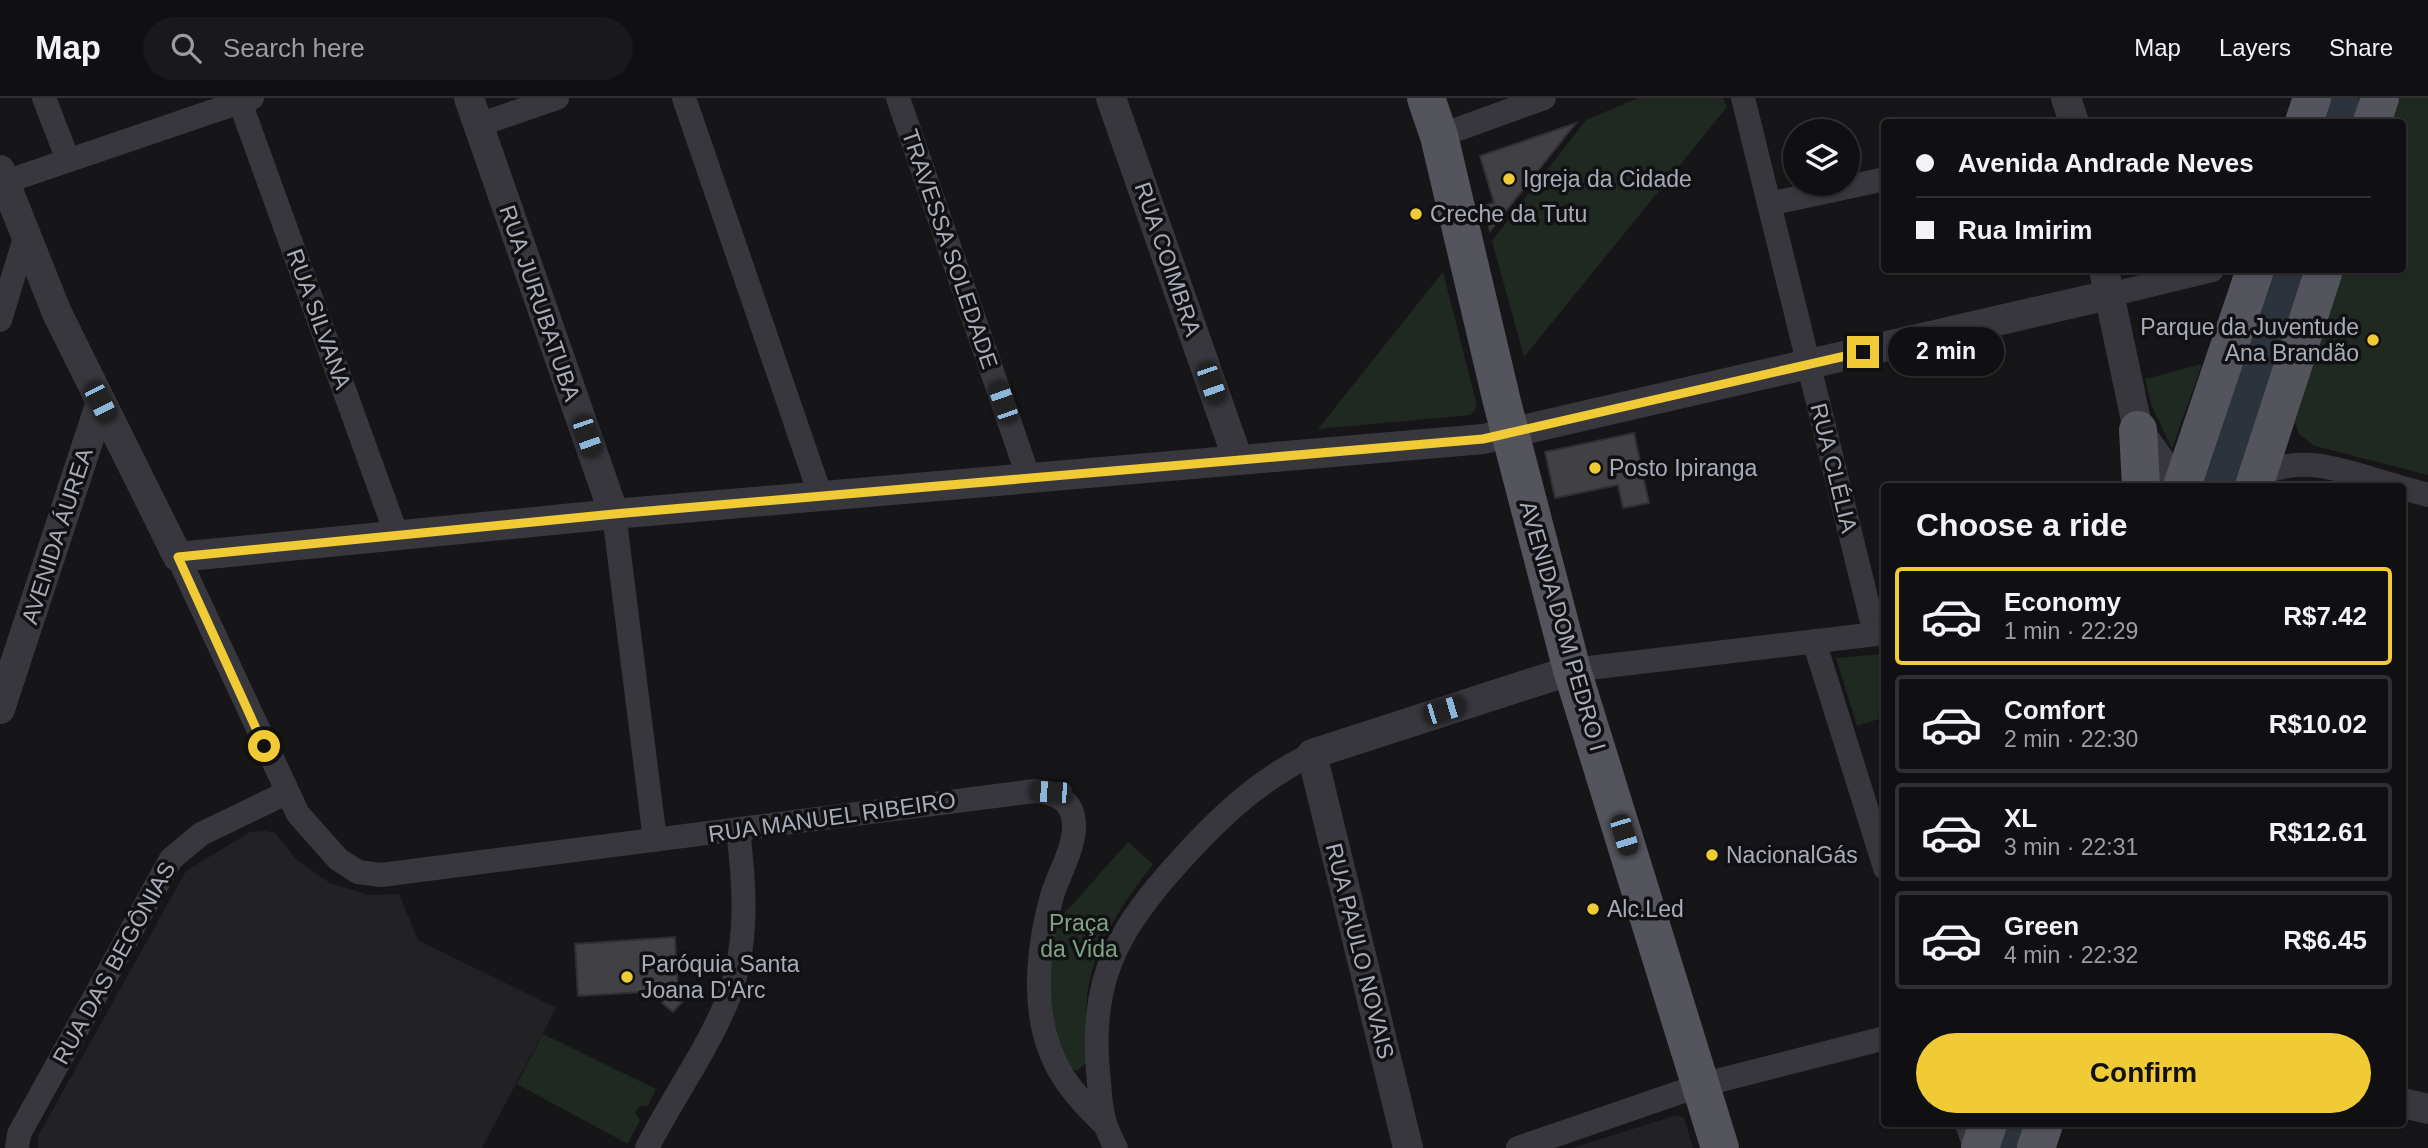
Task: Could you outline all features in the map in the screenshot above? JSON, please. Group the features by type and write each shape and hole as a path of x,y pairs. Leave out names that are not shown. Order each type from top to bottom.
{"main road":[{"name":"AVENIDA DOM PEDRO I","path":"1426,98 1439,136 1510,432 1573,670 1720,1148"},
{"path":"2305,119 2312,98"},
{"path":"2373,119 2380,98"},
{"path":"2181,483 2254,273"},
{"path":"2256,481 2322,273"},
{"path":"2138,430 2141,483"},
{"path":"1980,1148 1986,1127"},
{"path":"2036,1148 2043,1127"}],"street":[{"path":"44,98 68,160"},
{"path":"474,111 557,98"},
{"path":"684,98 821,496"},
{"name":"TRAVESSA SOLEDADE","path":"898,98 1029,479"},
{"name":"RUA COIMBRA","path":"1111,98 1238,460"},
{"path":"1439,136 1544,98"},
{"name":"RUA CLÉLIA","path":"1743,98 1880,633"},
{"path":"2066,98 2073,119"},
{"path":"246,100 68,160 3,176 25,238 57,313 178,557 614,514 1483,439 1809,364 2106,282 2186,273"},
{"name":"RUA SILVANA","path":"246,100 397,536"},
{"name":"RUA JURUBATUBA","path":"474,111 614,514 655,840"},
{"path":"1769,204 1881,180"},
{"path":"0,320 25,238"},
{"path":"2106,282 2138,430 2178,483"},
{"name":"AVENIDA ÁUREA","path":"0,709 100,402"},
{"path":"2274,421 2288,442 2309,462"},
{"path":"2256,481 2289,464 2309,462 2385,483"},
{"path":"2406,489 2428,495"},
{"name":"RUA MANUEL RIBEIRO","path":"178,557 286,793 298,814 338,859 358,872 382,875 1034,791 1051,792 1064,799 1074,821 1073,835 1053,895 1043,938 1038,971 1040,1012 1054,1058 1063,1077 1102,1123"},
{"path":"1116,1148 1102,1123 1096,1029 1100,996 1129,921 1144,900 1221,817 1277,771 1312,754 1573,670 1880,633"},
{"path":"1814,641 1881,855"},
{"name":"RUA PAULO NOVAIS","path":"1312,754 1408,1148"},
{"name":"RUA DAS BEGÔNIAS","path":"17,1148 19,1134 170,859 201,834 286,793"},
{"path":"646,1148 728,999 736,971 744,909 738,830"},
{"path":"1518,1148 1701,1085 1881,1039"},
{"path":"2406,1103 2428,1109"},
{"path":"1965,1127 1972,1148"}],"shaded area":[{"path":"250,832 275,833 297,860 330,883 369,895 399,894 418,940 556,1008 482,1148 38,1148 38,1136 186,871"},
{"path":"1677,1115 1684,1118 1693,1148 1572,1148"}],"green space":[{"path":"1638,98 1723,98 1727,107 1524,357 1492,241 1586,120"},
{"name":"Parque da Juventude Ana Brandão","path":"2396,98 2428,98 2428,475 2315,446 2300,435 2295,423 2340,273 2406,273 2406,119 2389,119"},
{"path":"1443,272 1477,406 1471,415 1318,429"},
{"path":"2202,364 2172,449 2151,404 2145,379"},
{"path":"1881,654 1881,718 1857,726 1836,658"},
{"name":"Praça da Vida","path":"1128,842 1153,864 1120,910 1095,961 1087,998 1086,1063 1077,1071 1067,1063 1054,1026 1050,978 1053,936 1059,918"},
{"path":"543,1034 656,1089 648,1106 640,1106 635,1113 640,1120 628,1144 517,1084"}],"building":[{"name":"Igreja da Cidade","path":"1576,123 1490,231 1483,206 1494,203 1480,156"},
{"name":"Posto Ipiranga","path":"1634,433 1649,503 1623,508 1618,485 1555,498 1545,452"},
{"name":"Paróquia Santa Joana D'Arc","path":"675,937 678,990 578,996 575,944"},
{"path":"672,992 683,1001 673,1012 662,1003"}],"waterway":[{"path":"2334,119 2340,98"},
{"path":"2216,483 2284,273"},
{"path":"2014,1148 2021,1127"}],"place":[{"name":"Igreja da Cidade","path":"1509,179"},
{"name":"Creche da Tutu","path":"1416,214"},
{"name":"Parque da Juventude Ana Brandão","path":"2373,340"},
{"name":"Posto Ipiranga","path":"1595,468"},
{"name":"NacionalGás","path":"1712,855"},
{"name":"Alc.Led","path":"1593,909"},
{"name":"Paróquia Santa Joana D'Arc","path":"627,977"}],"route":[{"path":"264,746 178,557 614,514 1483,439 1863,352"}]}
